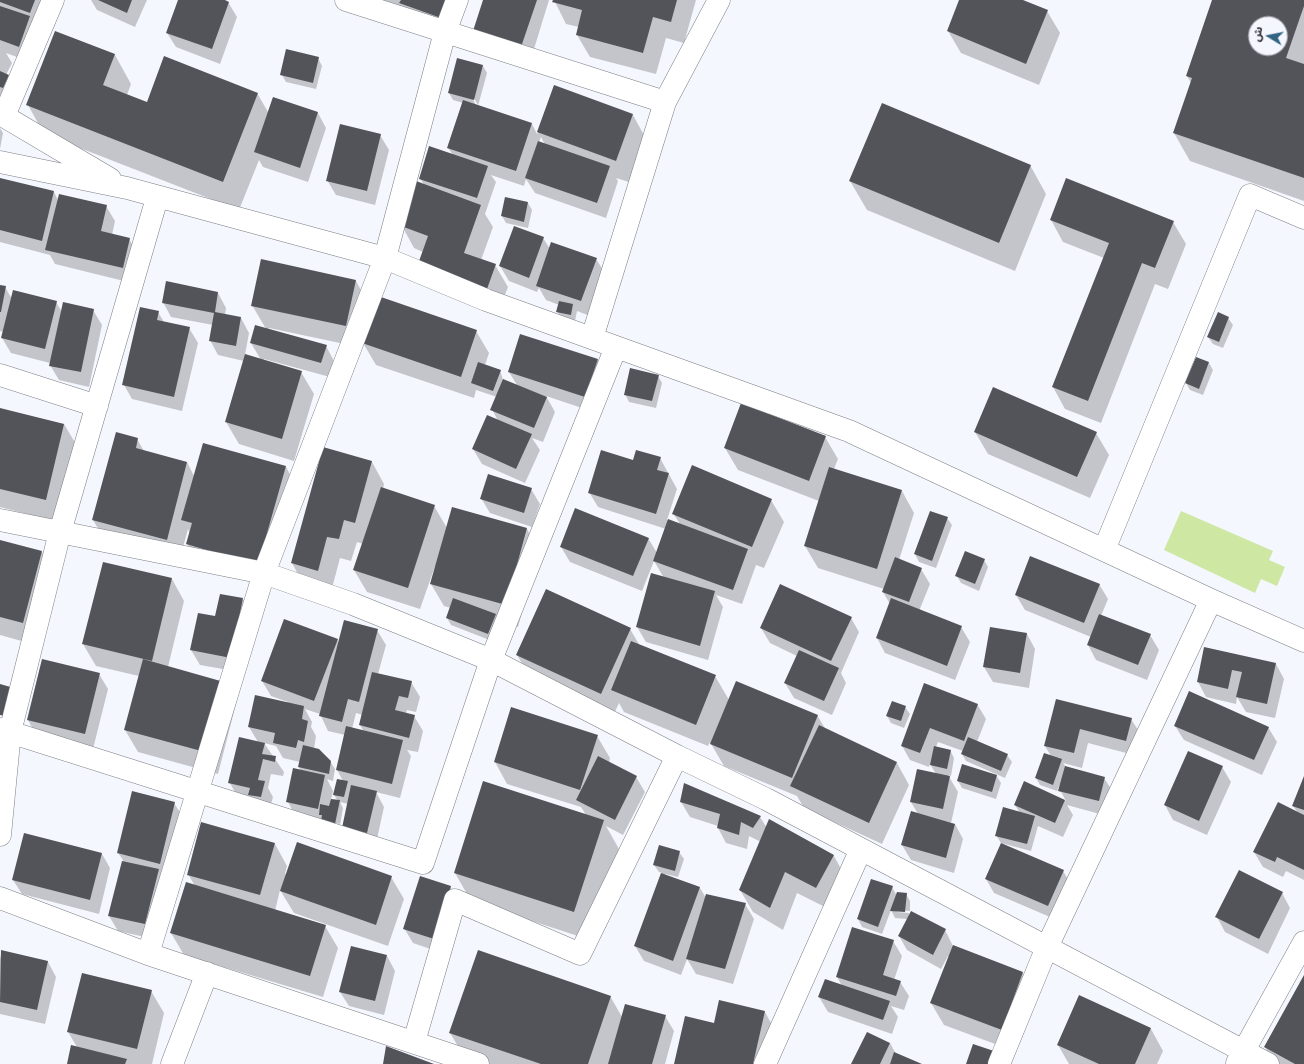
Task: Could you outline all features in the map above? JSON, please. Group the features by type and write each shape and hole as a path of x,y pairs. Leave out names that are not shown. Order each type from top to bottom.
{"street":[{"path":"53,0 2,115 127,188"},
{"path":"346,0 665,102"},
{"path":"148,954 264,573 385,258 445,32 457,0"},
{"path":"592,338 665,102 720,0"},
{"path":"0,162 127,188 157,198 385,258 486,300 849,431 1211,600 1304,641"},
{"path":"1104,550 1250,195 1304,218"},
{"path":"0,835 5,730 60,532 157,198"},
{"path":"5,730 423,863 491,660 616,347"},
{"path":"0,375 97,406"},
{"path":"0,520 264,573 353,604 491,660 676,756 766,799 1047,947 1240,1058 1268,1064"},
{"path":"999,1064 1047,947 1211,600"},
{"path":"414,1042 455,900 580,954 676,756"},
{"path":"765,1064 861,849"},
{"path":"0,898 148,954 478,1064"},
{"path":"1240,1058 1304,942"},
{"path":"172,1064 207,973"}],"green space":[{"path":"1181,511 1273,551 1269,560 1285,567 1277,586 1261,579 1255,593 1164,550"}],"building":[{"path":"0,0 35,0 30,13 0,2"},
{"path":"98,0 132,0 127,13"},
{"path":"178,0 225,0 229,2 212,49 166,33"},
{"path":"401,0 448,0 441,18 399,3"},
{"path":"483,0 537,0 521,47 473,31"},
{"path":"553,0 677,0 671,22 653,17 643,53 576,35 582,10 552,2"},
{"path":"959,0 1023,0 1048,10 1026,64 947,31"},
{"path":"1212,0 1304,0 1304,6 1288,52 1288,16 1248,16 1248,56 1287,56 1286,58 1304,64 1304,178 1173,133 1192,78 1186,76"},
{"path":"0,6 30,16 19,47 0,40"},
{"path":"55,31 115,54 103,85 147,102 164,56 258,93 223,182 26,105"},
{"path":"286,49 319,57 313,83 280,75"},
{"path":"457,58 483,65 474,100 448,93"},
{"path":"0,71 9,75 3,88 0,87"},
{"path":"554,85 633,114 616,161 537,132"},
{"path":"273,97 318,112 300,168 254,152"},
{"path":"463,100 532,123 516,171 447,148"},
{"path":"882,103 1031,165 999,243 849,181"},
{"path":"340,124 381,134 367,191 326,181"},
{"path":"538,141 610,166 597,203 525,178"},
{"path":"429,146 488,166 477,198 419,179"},
{"path":"0,178 54,191 42,241 0,230"},
{"path":"1066,178 1174,221 1155,268 1142,263 1088,401 1052,387 1109,243 1050,220"},
{"path":"416,181 481,205 464,253 496,264 487,289 418,264 428,236 401,226"},
{"path":"59,194 107,205 101,231 130,238 123,268 45,250"},
{"path":"505,197 528,202 524,222 501,216"},
{"path":"514,226 544,237 529,278 499,266"},
{"path":"551,242 597,258 581,301 536,286"},
{"path":"261,259 356,280 346,326 251,306"},
{"path":"166,281 218,292 215,312 241,317 236,346 209,341 214,313 162,303"},
{"path":"0,285 6,286 1,312 0,312"},
{"path":"13,290 57,301 45,349 1,338"},
{"path":"378,296 477,330 461,377 362,343"},
{"path":"559,301 573,304 571,315 556,312"},
{"path":"63,302 94,309 81,372 49,366"},
{"path":"140,307 159,311 157,320 190,327 174,397 122,385"},
{"path":"1218,312 1229,317 1219,342 1207,337"},
{"path":"255,325 327,345 321,363 250,343"},
{"path":"520,334 598,359 585,397 508,372"},
{"path":"245,354 302,371 282,439 225,422"},
{"path":"1196,357 1209,362 1199,389 1185,383"},
{"path":"478,362 501,370 493,391 471,383"},
{"path":"630,368 659,375 652,401 624,395"},
{"path":"503,379 547,397 534,428 490,410"},
{"path":"993,387 1097,432 1077,477 974,432"},
{"path":"741,403 826,436 809,481 724,448"},
{"path":"0,408 64,424 46,500 0,489"},
{"path":"487,415 532,434 516,469 472,449"},
{"path":"116,432 138,438 136,448 187,462 167,540 92,520"},
{"path":"203,443 286,466 258,565 186,544 192,523 181,520"},
{"path":"323,447 372,461 355,523 344,520 339,539 327,537 318,571 291,563"},
{"path":"601,450 633,460 636,450 661,457 657,470 669,473 656,514 588,493"},
{"path":"692,465 772,499 752,547 672,514"},
{"path":"829,467 902,490 877,569 804,546"},
{"path":"488,474 532,488 524,513 480,499"},
{"path":"381,487 435,505 408,588 353,570"},
{"path":"452,507 527,528 506,605 430,584"},
{"path":"575,508 649,538 633,576 560,547"},
{"path":"930,511 948,517 932,561 914,554"},
{"path":"668,519 748,549 733,590 653,561"},
{"path":"0,540 42,551 23,623 0,617"},
{"path":"965,551 985,559 975,584 955,576"},
{"path":"1030,556 1100,584 1084,623 1015,595"},
{"path":"895,557 922,568 909,602 882,592"},
{"path":"103,562 172,578 152,661 82,644"},
{"path":"651,573 715,591 700,646 636,627"},
{"path":"780,584 852,617 831,661 760,628"},
{"path":"546,589 631,628 601,694 516,655"},
{"path":"220,594 243,598 231,658 190,650 198,613 215,616"},
{"path":"453,598 496,614 488,634 446,618"},
{"path":"891,598 962,626 947,666 876,638"},
{"path":"1099,614 1151,634 1138,665 1087,645"},
{"path":"284,619 338,639 314,701 261,681"},
{"path":"344,620 378,629 359,702 348,699 342,722 319,716"},
{"path":"990,627 1027,633 1020,673 983,667"},
{"path":"631,641 716,675 696,725 611,690"},
{"path":"1204,647 1276,663 1267,704 1236,697 1242,672 1232,670 1228,689 1197,682"},
{"path":"799,650 839,668 824,701 784,683"},
{"path":"42,659 100,673 85,734 27,720"},
{"path":"143,659 224,682 205,752 124,730"},
{"path":"372,672 412,681 408,698 399,696 395,710 415,715 409,738 359,725"},
{"path":"736,681 818,715 792,778 710,744"},
{"path":"924,683 978,704 964,741 930,728 920,753 901,746"},
{"path":"0,684 14,688 5,716 0,715"},
{"path":"1189,691 1269,727 1254,760 1174,726"},
{"path":"255,695 304,706 302,719 308,721 304,742 298,740 296,748 273,743 275,733 248,727"},
{"path":"1056,699 1132,718 1126,741 1080,729 1074,753 1044,746"},
{"path":"892,701 906,706 901,721 886,716"},
{"path":"511,707 598,735 580,790 494,762"},
{"path":"819,725 897,762 869,823 790,786"},
{"path":"346,726 403,740 392,784 336,770"},
{"path":"239,737 265,743 262,754 276,756 275,762 263,759 258,780 265,781 261,797 248,795 250,788 228,783"},
{"path":"968,737 1008,754 1001,771 961,754"},
{"path":"303,745 319,749 331,761 329,774 298,767"},
{"path":"934,746 951,750 947,769 930,765"},
{"path":"1188,751 1223,766 1199,821 1164,805"},
{"path":"1044,753 1062,759 1053,785 1035,778"},
{"path":"598,756 637,776 615,820 576,800"},
{"path":"962,764 997,775 992,792 957,781"},
{"path":"1065,766 1105,777 1099,801 1058,791"},
{"path":"293,768 325,775 318,809 286,802"},
{"path":"917,769 950,776 943,809 910,802"},
{"path":"1304,776 1304,810 1292,806"},
{"path":"337,779 348,781 344,797 333,795"},
{"path":"483,781 604,820 574,912 454,873"},
{"path":"1024,781 1065,800 1055,823 1014,805"},
{"path":"684,783 761,816 753,828 741,822 739,835 717,828 720,814 680,802"},
{"path":"351,785 377,791 367,833 342,828"},
{"path":"132,791 175,802 160,864 117,853"},
{"path":"331,799 340,800 335,824 321,821 322,815 319,815 320,804 329,806"},
{"path":"1278,802 1304,815 1304,870 1277,857 1275,862 1253,852"},
{"path":"1003,807 1035,816 1027,844 995,836"},
{"path":"911,811 955,824 946,858 901,845"},
{"path":"769,819 834,855 816,888 785,872 770,908 739,890"},
{"path":"201,822 275,843 260,895 187,875"},
{"path":"24,833 102,853 90,900 12,880"},
{"path":"297,842 392,876 376,925 280,891"},
{"path":"1001,843 1064,870 1048,906 985,879"},
{"path":"659,845 680,851 675,871 653,865"},
{"path":"122,861 159,869 145,924 108,916"},
{"path":"1239,870 1283,892 1259,939 1215,917"},
{"path":"661,873 700,887 673,961 634,946"},
{"path":"420,876 451,886 434,939 403,929"},
{"path":"871,879 893,886 878,927 857,919"},
{"path":"186,882 326,925 310,976 170,933"},
{"path":"897,892 907,893 905,912 890,911"},
{"path":"706,894 746,903 725,969 686,959"},
{"path":"911,911 946,929 933,955 898,936"},
{"path":"852,927 894,940 883,975 901,981 896,996 836,977"},
{"path":"953,945 1023,972 1002,1030 930,1003"},
{"path":"351,946 387,955 375,1001 339,992"},
{"path":"1,950 48,961 37,1010 0,1002"},
{"path":"478,950 611,996 588,1064 541,1064 449,1033"},
{"path":"82,973 152,990 137,1049 67,1032"},
{"path":"1304,975 1304,1064 1295,1064 1264,1047"},
{"path":"825,979 890,1001 883,1020 818,997"},
{"path":"1079,995 1151,1028 1135,1064 1099,1064 1057,1045"},
{"path":"719,1000 765,1011 753,1064 674,1064 685,1016 714,1023"},
{"path":"625,1004 666,1015 652,1064 608,1064"},
{"path":"867,1032 890,1043 880,1064 851,1064"},
{"path":"973,1044 994,1051 990,1064 966,1064"},
{"path":"71,1045 127,1059 125,1064 67,1064"},
{"path":"386,1046 434,1064 383,1064"},
{"path":"894,1052 922,1064 890,1064"}]}
